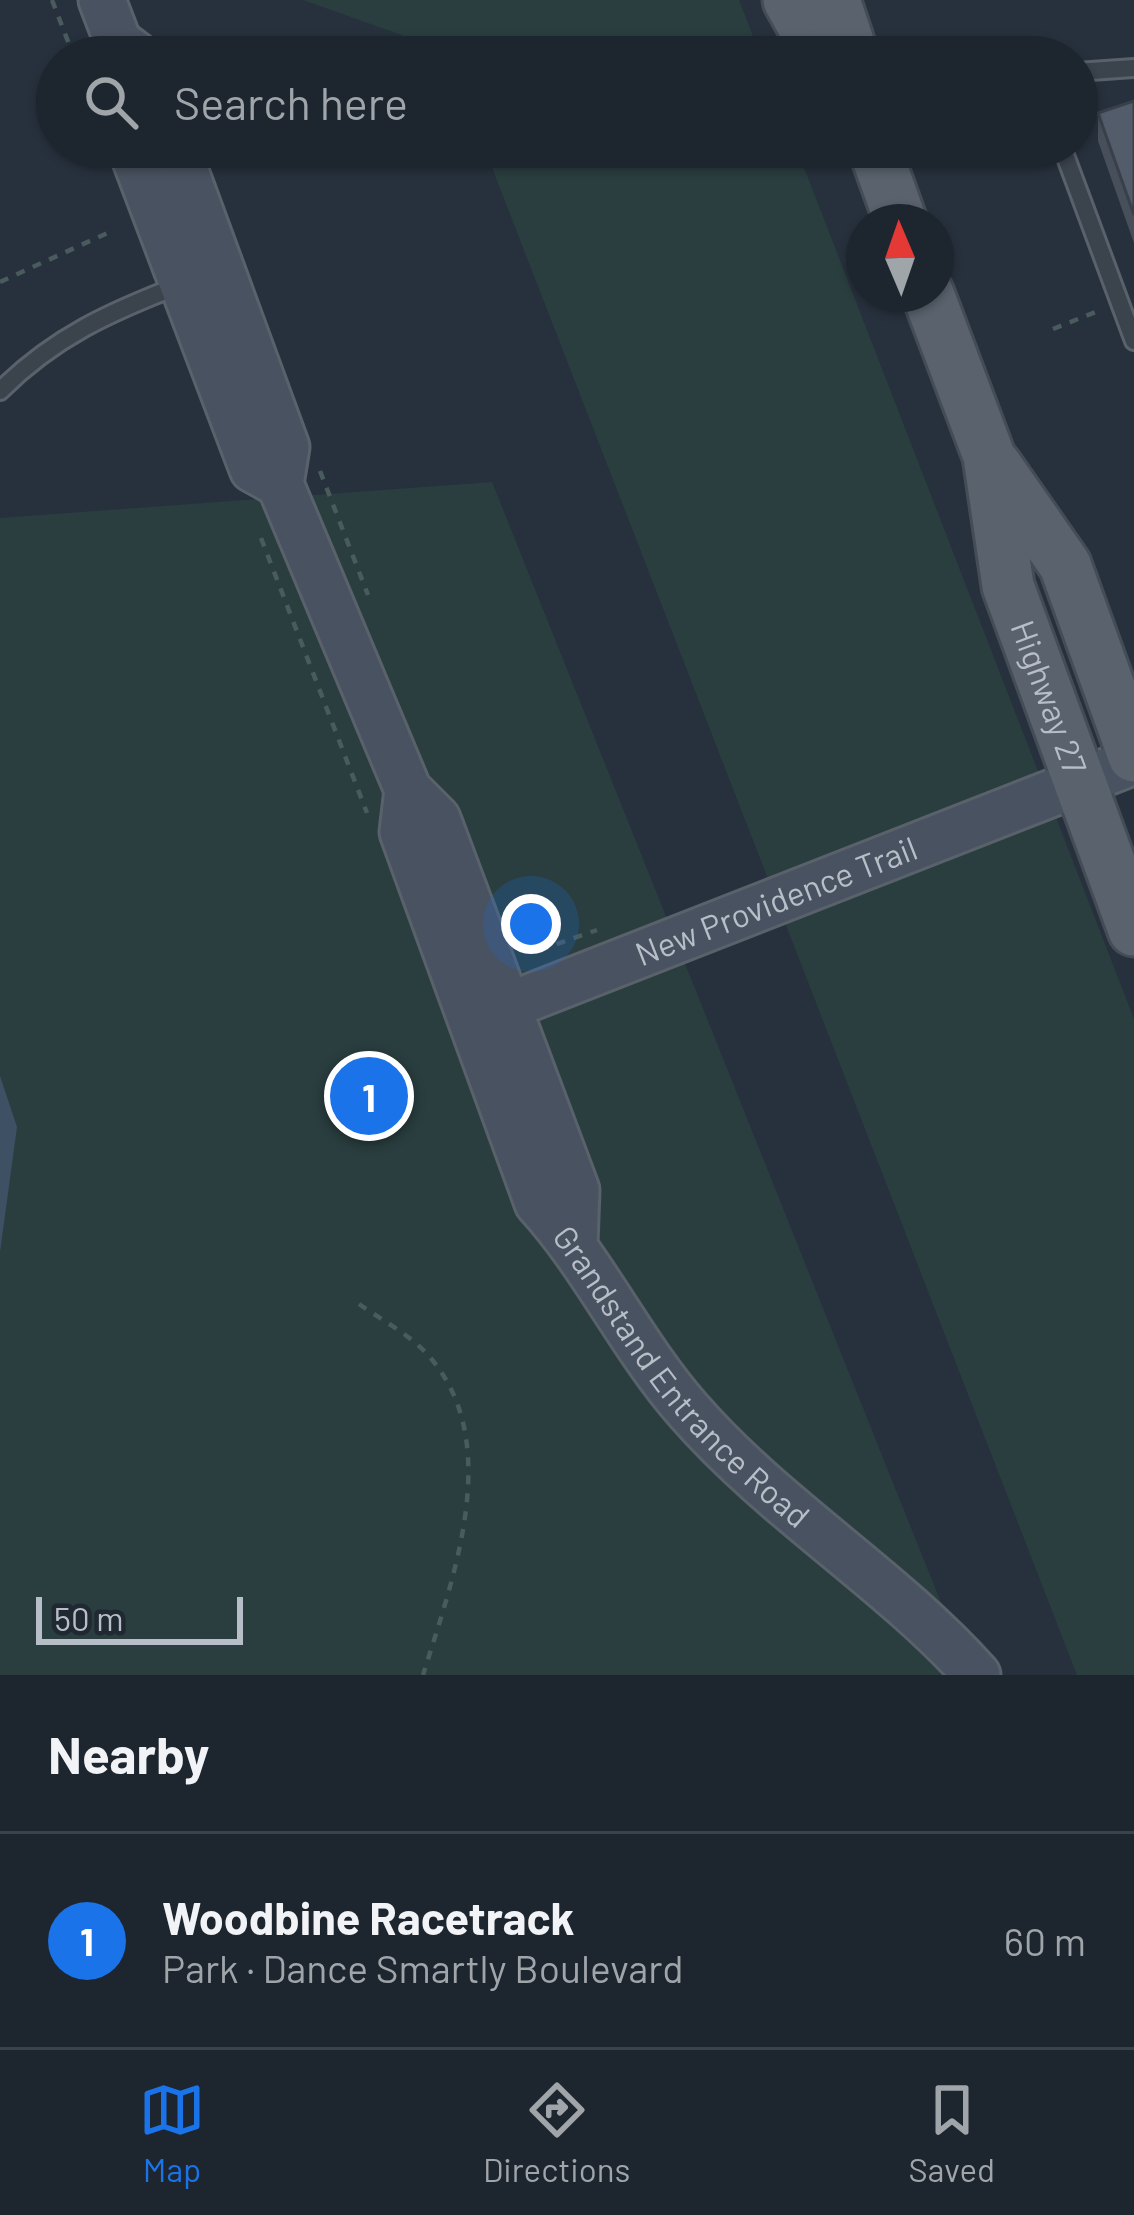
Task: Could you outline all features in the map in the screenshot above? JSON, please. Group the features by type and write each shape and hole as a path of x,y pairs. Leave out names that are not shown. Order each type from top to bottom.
{"main road":[{"path":"789,0 823,36"},
{"path":"833,0 839,36"},
{"path":"844,36 848,0"},
{"path":"881,168 894,204"},
{"name":"Highway 27","path":"935,312 989,456 1008,586 1134,930"},
{"name":"Highway 27","path":"989,456 1065,565 1134,758"}],"street":[{"path":"142,168 201,276"},
{"path":"180,168 201,276 253,469 297,470"},
{"name":"Grandstand Entrance Road","path":"297,470 408,790 403,832 489,1013 538,1203 574,1243 644,1356 689,1412 743,1466 945,1639 977,1675"},
{"name":"New Providence Trail","path":"489,1013 1134,758"}],"lane":[{"path":"1098,71 1134,68"},
{"path":"1070,168 1134,340"},
{"path":"0,391 39,352 90,320 201,276"}],"path":[{"path":"52,0 66,36"},
{"path":"0,282 114,230"},
{"path":"1053,329 1120,303"},
{"path":"297,470 374,609"},
{"path":"256,527 374,831"},
{"path":"518,933 524,943 540,950 598,929"},
{"path":"359,1304 425,1352 454,1392 468,1439 452,1581 424,1675"}],"green space":[{"path":"303,0 739,0 753,36 404,36"},
{"path":"492,168 804,168 846,276 846,312 860,312 1134,1019 1134,1675 1077,1675"},
{"path":"492,482 970,1675 0,1675 0,518"}],"water":[{"path":"0,1076 17,1127 0,1252"}],"building":[{"path":"1134,101 1134,215 1098,113"}],"place":[{"name":"Woodbine Racetrack","path":"369,1096"}]}
